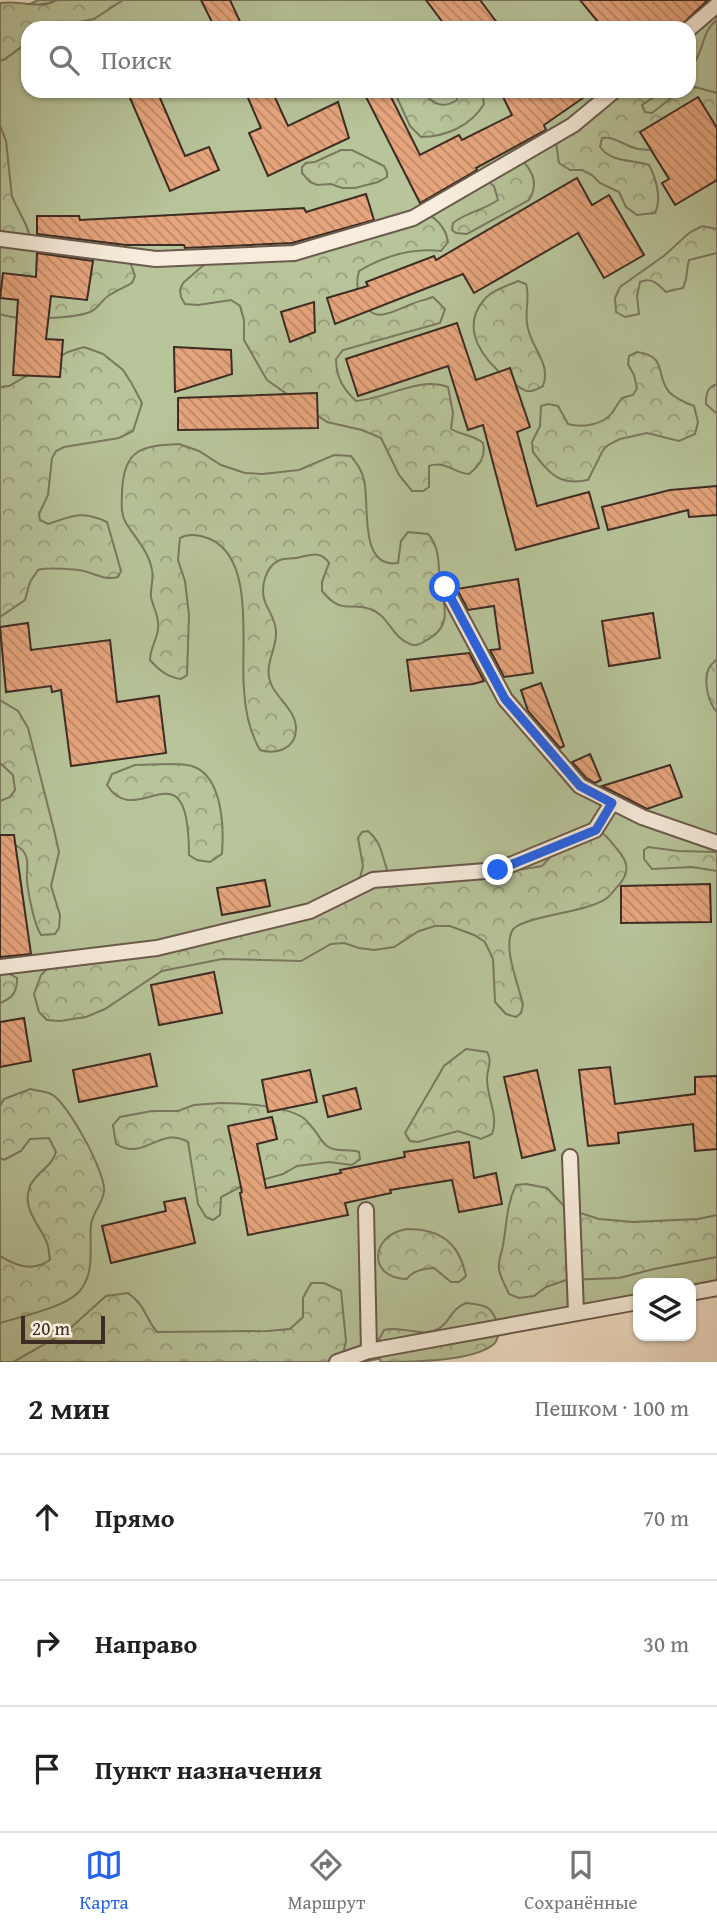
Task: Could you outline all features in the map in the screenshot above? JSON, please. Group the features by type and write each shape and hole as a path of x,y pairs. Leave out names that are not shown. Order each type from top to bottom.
{"lane":[{"path":"696,23 717,5"},
{"path":"0,239 156,258 294,253 413,218 573,125 606,98"},
{"path":"445,587 505,699 580,786 642,817 717,843"},
{"path":"0,967 157,948 310,911 373,880 498,870 596,830 612,803"},
{"path":"570,1157 576,1312"},
{"path":"366,1210 369,1351"},
{"path":"696,1292 717,1288"},
{"path":"337,1362 369,1351 633,1303"}],"green space":[{"path":"38,0 717,0 717,1292 696,1296 696,1278 633,1278 633,1308 363,1362 0,1362 0,19"},
{"path":"57,0 123,0 94,19 21,21 21,47 0,61 0,3 50,3"},
{"path":"717,5 717,20 708,31 696,60 696,24"},
{"path":"696,87 717,93 717,137 659,150 639,149 602,138 600,147 610,156 649,165 657,189 655,213 637,215 626,207 619,192 582,170 570,170 559,163 556,143 562,131 601,98 652,98 642,105 645,112 652,113 671,98 696,98"},
{"path":"397,98 429,98 442,105 452,103 457,98 483,98 484,104 479,112 457,129 421,137 410,126"},
{"path":"0,125 6,141 12,197 35,251 46,254 85,253 130,262 135,276 132,283 108,296 92,311 46,318 19,318 0,314"},
{"path":"341,150 352,150 384,166 387,177 355,188 342,188 331,184 317,185 302,173 302,167 306,163 315,162"},
{"path":"520,158 533,178 534,189 529,200 467,234 452,230 453,223 458,219 498,200 494,186 490,183 490,175"},
{"path":"419,210 434,218 445,231 448,242 441,251 409,252 378,261 359,271 358,288 365,306 381,315 433,297 445,309 440,323 343,350 336,359 341,382 356,401 426,384 448,387 453,413 451,429 483,443 481,460 469,474 440,465 429,466 429,487 423,491 412,491 399,475 381,438 362,430 327,422 267,380 244,340 244,320 240,306 231,300 198,305 185,304 180,290 183,283 206,263 258,258 394,220 408,211"},
{"path":"702,226 717,229 717,253 689,260 683,288 666,292 651,281 640,282 637,296 639,314 625,317 616,312 615,298 620,287 665,255 689,233"},
{"path":"518,281 526,284 529,332 545,369 543,386 531,391 517,386 499,372 483,354 474,333 477,311 484,300 495,291"},
{"path":"84,347 103,354 123,370 142,403 133,431 119,438 64,447 56,451 52,458 48,495 39,514 40,520 48,524 84,515 107,522 121,571 118,577 108,578 79,570 38,570 30,582 25,600 0,617 0,387 9,386 68,352"},
{"path":"637,352 647,354 657,362 669,392 694,406 698,422 695,434 679,441 647,433 620,439 603,450 588,480 562,480 550,472 533,452 532,442 540,426 541,406 558,406 568,424 579,426 598,423 612,413 622,398 633,395 637,388 628,364 629,356"},
{"path":"717,384 717,414 706,404 706,397 711,387"},
{"path":"179,444 199,451 221,465 245,473 299,470 334,455 351,456 363,476 368,532 377,556 385,562 398,563 401,541 408,532 428,534 437,550 444,622 434,635 416,645 399,637 376,612 362,607 340,605 329,598 322,591 322,582 329,563 322,556 314,554 282,559 267,572 263,590 276,628 269,677 274,690 290,711 296,730 292,742 278,751 260,750 250,728 243,671 244,628 240,584 225,549 210,539 195,535 180,538 178,560 185,581 189,615 187,675 181,679 172,677 150,660 158,625 151,597 152,570 145,551 123,515 123,477 126,466 137,452 154,446"},
{"path":"717,659 717,712 709,697 706,679 709,668"},
{"path":"0,700 18,711 28,728 54,830 59,852 51,886 60,915 59,928 55,934 41,935 36,924 29,893 26,855 16,845 0,838 0,801 10,797 15,790 13,775 0,763"},
{"path":"135,765 192,766 210,780 216,791 222,817 222,854 210,862 197,860 189,855 187,820 180,802 171,794 132,800 119,797 107,785 112,774"},
{"path":"589,826 605,835 621,854 626,863 625,877 608,897 598,903 527,922 512,931 510,957 523,1005 521,1013 516,1017 506,1014 495,1002 493,959 485,942 450,926 435,926 419,931 394,947 374,950 344,943 331,944 301,961 222,959 162,971 105,1009 86,1017 47,1020 39,1012 34,994 41,975 51,965 150,948 290,912 359,882 363,866 358,838 362,832 368,831 376,840 388,872 493,868 518,870 542,866 576,829"},
{"path":"648,847 717,852 717,871 692,867 652,869 644,859 644,850"},
{"path":"8,973 17,978 16,987 11,997 0,1003 0,974"},
{"path":"466,1049 487,1052 489,1056 487,1075 494,1120 492,1134 481,1139 458,1131 418,1142 410,1141 405,1133 444,1066"},
{"path":"30,1089 51,1094 66,1110 92,1154 104,1191 92,1221 89,1273 82,1288 76,1295 57,1306 0,1323 0,1256 12,1263 31,1267 50,1260 47,1243 32,1216 28,1194 33,1181 51,1162 56,1152 49,1138 30,1139 21,1151 4,1160 0,1158 0,1106 4,1099"},
{"path":"221,1103 263,1106 294,1113 306,1120 327,1146 359,1152 360,1159 352,1165 329,1162 297,1166 283,1174 244,1185 221,1197 220,1215 213,1220 206,1217 198,1204 188,1142 169,1138 136,1149 116,1144 113,1125 120,1117"},
{"path":"516,1185 547,1188 563,1205 599,1219 633,1222 698,1219 717,1215 717,1257 619,1278 566,1280 546,1287 534,1296 519,1298 509,1294 499,1265 513,1193"},
{"path":"407,1229 429,1232 446,1240 458,1254 466,1276 459,1282 451,1282 434,1268 416,1272 407,1279 385,1272 378,1256 380,1247 385,1239 394,1233"},
{"path":"311,1283 324,1283 341,1291 346,1341 341,1362 13,1362 66,1332 106,1296 128,1293 142,1307 157,1332 268,1331 290,1329 303,1317 303,1298"},
{"path":"466,1303 485,1306 495,1316 500,1329 494,1344 484,1350 456,1358 381,1362 375,1347 384,1330 432,1331 442,1326 456,1309"}],"building":[{"path":"201,0 230,0 240,21 212,21"},
{"path":"426,0 480,0 496,21 442,21"},
{"path":"580,0 708,0 686,21 597,21"},
{"path":"698,97 717,128 717,180 675,205 662,183 669,179 640,132"},
{"path":"130,98 160,98 185,156 209,147 219,170 170,191"},
{"path":"248,98 275,98 288,126 338,102 349,138 268,176 249,133 261,128"},
{"path":"367,98 392,98 420,155 459,135 462,140 512,115 504,98 583,98 544,125 546,130 476,168 477,170 420,203"},
{"path":"577,178 592,205 609,195 644,255 604,278 578,233 474,293 463,274 335,324 327,298 368,286 366,282 434,256 436,260"},
{"path":"366,194 374,220 292,243 185,248 184,245 126,245 37,234 37,216 79,216 80,220 304,208 306,212"},
{"path":"37,253 93,261 87,300 51,296 46,339 63,340 60,377 13,375 18,300 0,298 3,273 36,277"},
{"path":"314,302 315,332 290,342 281,312"},
{"path":"457,323 476,380 510,368 530,427 517,432 537,506 589,492 599,528 516,550 483,425 468,430 448,366 358,396 346,359"},
{"path":"174,347 231,350 232,374 175,392"},
{"path":"317,393 318,428 178,430 178,398"},
{"path":"717,486 717,515 689,517 688,510 608,530 602,507 670,490"},
{"path":"518,579 533,673 504,677 490,650 500,649 494,606 468,610 457,589"},
{"path":"653,613 660,658 609,666 602,621"},
{"path":"28,623 31,650 110,640 117,702 159,696 166,753 71,766 61,690 52,692 51,686 6,692 0,627"},
{"path":"469,653 484,681 411,691 407,660"},
{"path":"541,683 564,746 560,748 528,711 521,690"},
{"path":"590,754 601,780 595,783 586,778 572,762"},
{"path":"670,765 682,797 647,809 602,786"},
{"path":"0,835 14,835 31,954 0,957"},
{"path":"265,880 270,906 222,915 217,888"},
{"path":"710,884 711,922 621,923 621,886"},
{"path":"214,972 222,1013 159,1025 151,985"},
{"path":"24,1018 31,1061 0,1067 0,1022"},
{"path":"150,1054 157,1086 79,1102 73,1070"},
{"path":"610,1067 615,1104 695,1094 695,1077 717,1076 717,1149 695,1151 693,1124 618,1133 619,1143 588,1146 579,1070"},
{"path":"310,1070 317,1102 268,1112 262,1080"},
{"path":"537,1070 555,1150 522,1158 504,1077"},
{"path":"356,1088 361,1109 328,1117 323,1096"},
{"path":"272,1117 277,1139 257,1144 266,1188 405,1157 404,1152 469,1142 474,1178 496,1173 502,1204 459,1212 452,1180 390,1190 391,1193 345,1203 348,1215 248,1235 228,1126"},
{"path":"185,1198 195,1243 111,1263 102,1226 166,1211 164,1202"}],"route":[{"path":"445,587 505,699 580,786 612,803 596,830 498,870"}]}
